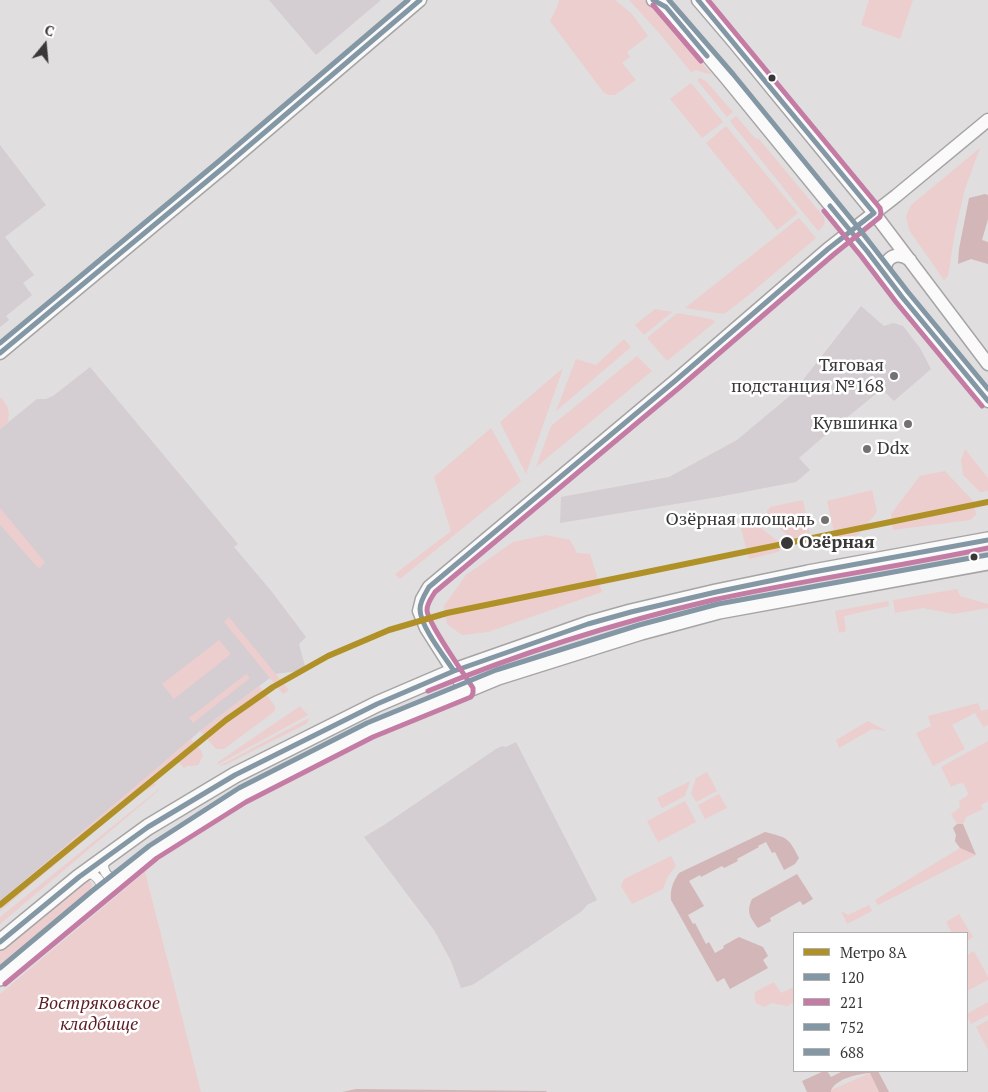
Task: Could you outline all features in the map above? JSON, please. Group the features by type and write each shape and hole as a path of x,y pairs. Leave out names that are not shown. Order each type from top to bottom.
{"main road":[{"path":"0,942 79,876 108,855 148,827 235,775 376,704 454,671 588,624 631,612 808,573 988,540"},
{"path":"0,978 153,852 242,794 370,730 498,677 641,632 718,611 988,562"}],"street":[{"path":"0,353 232,161 420,0"},
{"path":"653,0 663,4 726,79 988,401"},
{"path":"698,0 733,40 874,213 988,364"},
{"path":"461,693 454,671 426,628 419,611 428,587 668,387 828,249 988,120"},
{"path":"888,278 885,270 891,258 900,255 911,262"},
{"path":"108,855 103,867 107,875 115,879 124,876"},
{"path":"79,876 88,873 96,876 101,884 100,893 97,897"}],"shaded area":[{"path":"269,0 381,0 316,55"},
{"path":"0,145 46,205 5,237 34,275 23,283 32,295 6,316 9,320 0,327"},
{"path":"988,195 988,219 982,240 988,242 988,264 971,259 958,264 969,198"},
{"path":"861,306 884,326 893,323 903,326 920,348 931,369 894,401 882,389 829,432 799,458 810,470 796,482 560,523 561,497 669,477 737,440 792,394"},
{"path":"90,367 238,544 234,547 272,592 306,637 299,644 306,670 275,674 200,731 0,901 0,429 37,399 46,399 53,396"},
{"path":"516,742 597,900 587,905 582,911 477,982 461,988 451,961 434,930 364,837 496,749"},
{"path":"957,824 963,824 976,855 960,848 955,841 956,835 953,828"},
{"path":"765,832 783,837 789,842 799,858 795,864 784,870 775,852 772,853 766,842 737,859 738,861 689,881 704,906 688,915 693,924 695,923 706,944 709,942 715,953 739,937 763,947 768,956 763,960 768,968 730,989 724,978 717,982 671,900 672,889 679,873"},
{"path":"797,874 813,899 803,905 800,901 770,918 771,921 758,928 750,914 749,907 752,899"},
{"path":"822,1072 828,1072 831,1077 841,1072 879,1072 889,1092 879,1092 870,1073 838,1082 831,1092 807,1092 802,1081"},
{"path":"356,1089 546,1091 547,1092 342,1092"}],"green space":[{"path":"559,0 615,0 632,14 648,36 627,52 630,57 622,63 636,80 615,95 604,93 550,21"},
{"path":"629,0 644,0 675,31 712,75 696,70 691,72"},
{"path":"869,0 913,0 900,39 861,25"},
{"path":"700,78 706,81 733,112 727,117 697,80"},
{"path":"691,83 723,122 702,138 670,99"},
{"path":"736,116 755,138 759,139 823,216 823,226 818,231 730,121"},
{"path":"726,126 798,213 777,230 706,143"},
{"path":"980,148 965,189 955,232 948,276 944,280 909,230 906,216 911,205"},
{"path":"799,218 816,238 745,298 724,314 685,308"},
{"path":"655,309 672,312 644,335 635,325"},
{"path":"677,313 711,319 715,322 667,361 647,338"},
{"path":"624,339 631,347 556,411 576,359 596,365"},
{"path":"637,356 652,371 536,467 551,426"},
{"path":"563,368 526,474 500,422"},
{"path":"0,397 7,405 9,415 8,422 0,429"},
{"path":"491,428 521,481 400,579 395,574 451,531 434,477"},
{"path":"965,449 988,478 988,491 980,492 963,475 961,460"},
{"path":"945,471 974,502 976,515 970,520 893,530 891,514 920,476"},
{"path":"872,490 877,512 858,535 836,541 827,501"},
{"path":"803,500 812,544 800,546 766,515 770,507"},
{"path":"0,508 45,562 39,569 0,525"},
{"path":"747,519 750,519 780,543 780,550 778,552 749,559 740,525"},
{"path":"546,535 570,540 577,553 590,554 602,592 488,632 462,635 447,624 444,606 466,575 513,542"},
{"path":"957,589 960,596 988,604 988,608 954,614 923,608 895,613 893,600"},
{"path":"888,601 889,606 844,616 846,631 839,633 835,611"},
{"path":"229,617 289,690 283,694 224,622"},
{"path":"219,640 231,654 174,699 162,684"},
{"path":"246,674 250,678 193,723 189,718"},
{"path":"259,686 275,706 275,711 224,749 216,749 200,731"},
{"path":"978,703 981,711 988,709 988,725 983,727 975,713 952,725 965,749 933,766 916,733 931,726 928,716"},
{"path":"300,706 308,715 217,765 218,762"},
{"path":"309,718 306,724 225,765 219,766"},
{"path":"868,721 886,731 872,729 839,748 836,740"},
{"path":"191,739 202,752 203,756 198,765 184,768 176,759 152,780 156,785 132,800 0,911 0,901"},
{"path":"988,741 988,801 981,805 983,809 966,817 963,824 957,824 951,814 960,807 959,801 967,796 968,793 964,784 960,783 951,787 941,767"},
{"path":"707,772 717,791 696,802 691,793 696,778"},
{"path":"690,781 685,796 662,808 657,798"},
{"path":"159,790 0,924 0,917"},
{"path":"719,794 727,808 705,819 698,805"},
{"path":"685,801 696,822 658,842 647,821"},
{"path":"960,848 976,855 878,905 875,900"},
{"path":"671,856 676,866 668,876 663,889 632,904 621,886 624,879"},
{"name":"Востряковское кладбище","path":"145,872 201,1092 0,1092 0,994"},
{"path":"86,880 89,880 92,884 90,890 0,966 0,949"},
{"path":"869,905 872,911 847,924 841,911 848,915"},
{"path":"959,914 973,937 968,940 968,932 951,932 946,922"},
{"path":"974,951 988,980 968,990 968,954"},
{"path":"774,982 781,993 793,987 793,1003 788,1006 771,1003 765,1007 757,1004 754,998 755,992"},
{"path":"988,1002 988,1015 971,1024 968,1013"},
{"path":"988,1020 988,1050 976,1027"},
{"path":"870,1073 879,1092 831,1092 831,1090"}],"metro line":[{"name":"8А","path":"0,905 226,720 273,687 328,656 389,630 447,613 988,502"}],"transit line":[{"name":"688","path":"0,343 219,161 408,0"},
{"name":"120","path":"0,353 224,167 420,0"},
{"name":"120","path":"653,0 666,7 707,56"},
{"name":"688","path":"669,0 733,74 988,389"},
{"name":"120","path":"454,671 433,641 421,616 421,603 429,587 675,381 828,249 874,213 698,0"},
{"name":"221","path":"5,984 157,858 246,802 373,737 471,697 473,688 439,636 429,616 428,605 435,592 880,217 880,208 708,0"},
{"name":"221","path":"653,5 701,61"},
{"name":"120","path":"830,206 988,401"},
{"name":"221","path":"824,211 982,406"},
{"name":"120","path":"0,942 79,877 148,827 235,775 377,704 454,671 588,624 631,612 808,573 988,540"},
{"name":"221","path":"428,691 568,640 676,609 747,593 988,548"},
{"name":"752","path":"0,968 149,846 239,788 367,723 496,670 639,625 718,604 987,555"}],"place":[{"name":"Тяговая подстанция №168","path":"894,376"},
{"name":"Кувшинка","path":"908,424"},
{"name":"Ddx","path":"867,449"},
{"name":"Озёрная площадь","path":"825,520"},
{"name":"Озёрная","path":"787,543"}]}
